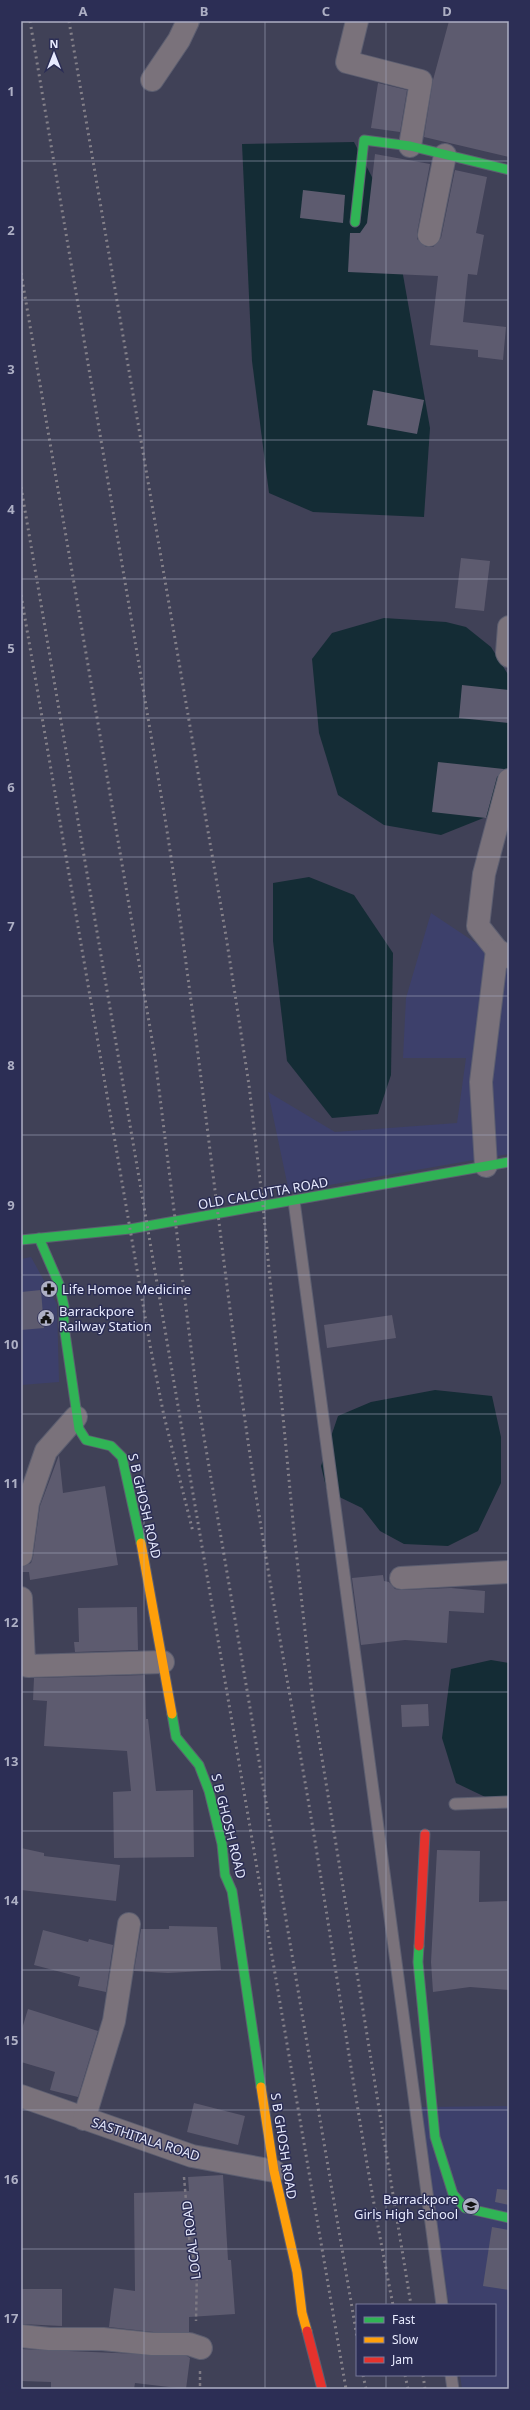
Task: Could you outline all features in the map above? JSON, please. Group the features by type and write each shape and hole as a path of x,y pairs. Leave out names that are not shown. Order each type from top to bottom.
{"street":[{"path":"152,80 179,40 188,21"},
{"path":"358,21 347,62 421,80 410,146"},
{"path":"354,222 364,140 410,146 509,170"},
{"path":"429,236 445,155"},
{"path":"509,627 507,653 509,656"},
{"path":"486,1166 481,1082 503,953 478,926 484,874 509,780"},
{"name":"OLD CALCUTTA ROAD","path":"21,1240 130,1229 509,1162"},
{"name":"S B GHOSH ROAD","path":"39,1238 59,1284 64,1306 64,1326 76,1417 86,1440 109,1444 118,1449 122,1457 132,1496 176,1737 199,1765 209,1791 222,1844 225,1875 232,1891 274,2171 297,2272 302,2313 322,2389"},
{"path":"21,1555 28,1503 46,1451 76,1417"},
{"path":"401,1578 509,1572"},
{"path":"21,1598 26,1665 163,1662"},
{"path":"425,1834 418,1962 425,2048 435,2137 452,2194 465,2208 509,2218"},
{"path":"84,2119 114,2021 129,1924"},
{"name":"SASTHITALA ROAD","path":"21,2096 182,2153 274,2171"},
{"path":"21,2336 55,2339 103,2339 152,2344 189,2344 201,2348"}],"lane":[{"path":"294,1201 442,2304"},
{"path":"455,1804 509,1802"},
{"path":"451,2376 453,2389"}],"path":[{"name":"LOCAL ROAD","path":"182,2153 190,2248 197,2268 196,2322 204,2338 201,2348 200,2389"}],"shaded area":[{"path":"354,142 393,218 430,428 424,517 313,512 269,493 252,361 242,144"},
{"path":"384,618 446,622 466,627 491,647 509,676 509,785 496,813 441,835 384,825 338,795 319,733 312,659 332,633"},
{"path":"309,877 354,895 393,953 391,1075 378,1114 332,1118 287,1061 273,941 273,883"},
{"path":"431,913 509,965 509,1154 289,1192 268,1092 335,1132 457,1123 466,1058 403,1058 406,998"},
{"path":"31,1257 57,1304 59,1382 21,1385 21,1259"},
{"path":"435,1390 492,1396 501,1437 501,1483 478,1531 448,1546 404,1544 380,1531 362,1508 327,1491 321,1466 338,1416 371,1402"},
{"path":"491,1660 509,1663 509,1803 502,1805 456,1783 442,1738 451,1669"},
{"name":"Barrackpore Girls High School","path":"509,2106 509,2389 462,2389 460,2376 496,2376 496,2304 449,2304 418,2107"}],"building":[{"path":"449,21 509,21 509,157 424,137 433,80"},
{"path":"378,83 407,90 400,132 371,128"},
{"path":"375,154 430,164 417,233 417,239 426,247 433,247 441,238 455,170 487,177 476,233 484,235 477,275 468,274 463,322 506,327 503,360 478,357 478,350 430,345 438,276 348,272 350,233 360,233 367,223"},
{"path":"303,190 345,195 343,223 300,218"},
{"path":"373,390 424,400 417,434 367,425"},
{"path":"461,558 490,561 484,611 455,608"},
{"path":"462,685 509,690 509,723 459,718"},
{"path":"438,762 504,769 497,777 486,818 432,812"},
{"path":"41,1290 44,1328 21,1330 21,1292"},
{"path":"392,1315 396,1338 327,1348 324,1325"},
{"path":"59,1455 63,1493 105,1486 118,1565 30,1580 29,1572 21,1572 21,1567 31,1563 40,1506"},
{"path":"383,1575 384,1581 389,1582 395,1589 401,1590 451,1588 485,1591 484,1613 449,1611 447,1643 405,1640 361,1645 352,1578"},
{"path":"137,1607 138,1650 75,1652 74,1642 79,1642 78,1608"},
{"path":"145,1675 146,1719 148,1719 156,1791 193,1790 194,1857 114,1858 113,1792 131,1791 127,1751 44,1746 47,1701 33,1700 34,1678"},
{"path":"428,1704 429,1726 402,1727 401,1705"},
{"path":"21,1848 44,1853 44,1856 120,1865 116,1901 21,1890"},
{"path":"437,1850 480,1851 479,1902 509,1901 509,1990 470,1987 433,1992 431,1962"},
{"path":"169,1926 217,1927 221,1970 168,1973 134,1971 141,1929 169,1929"},
{"path":"43,1930 88,1942 89,1939 113,1945 106,1992 78,1986 80,1977 34,1965"},
{"path":"28,2009 98,2031 78,2097 50,2090 55,2072 21,2062 21,2032"},
{"path":"194,2103 245,2116 238,2145 187,2132"},
{"path":"223,2175 228,2260 231,2260 235,2314 189,2317 189,2332 153,2332 109,2327 114,2288 135,2291 134,2193 189,2191 188,2177"},
{"path":"497,2189 509,2190 509,2205 495,2202"},
{"path":"492,2227 509,2230 509,2290 483,2286"},
{"path":"21,2289 62,2289 62,2326 21,2324"},
{"path":"21,2349 187,2356 190,2358 186,2389 135,2383 134,2389 51,2389 51,2382 21,2381"}],"railway":[{"path":"30,21 165,818 188,977 228,1296 257,1499 309,1805 359,2118 393,2304"},
{"path":"69,21 226,936 249,1085 263,1206 294,1532 313,1703 411,2304"},
{"path":"21,273 155,1057 197,1396 356,2331"},
{"path":"21,487 346,2389"},
{"path":"21,595 150,1345 164,1416 193,1532"},
{"path":"363,2376 366,2389"},
{"path":"405,2376 408,2389"},
{"path":"423,2376 425,2389"}],"traffic: fast":[{"path":"355,222 364,140 410,146 509,170"},
{"path":"21,1240 130,1229 509,1162"},
{"path":"39,1238 59,1284 64,1306 64,1326 79,1429 86,1440 111,1446 122,1457 141,1543"},
{"path":"172,1714 176,1737 199,1765 209,1791 222,1844 225,1875 232,1891 261,2087"},
{"path":"419,1946 418,1962 435,2137 453,2194 465,2208 509,2218"}],"traffic: slow":[{"path":"141,1543 172,1714"},
{"path":"261,2087 274,2171 297,2272 302,2313 307,2331"}],"traffic: jam":[{"path":"419,1946 425,1834"},
{"path":"307,2331 322,2389"}],"place":[{"name":"Life Homoe Medicine","path":"49,1289"},
{"name":"Barrackpore Railway Station","path":"46,1318"},
{"name":"Barrackpore Girls High School","path":"471,2206"}]}
